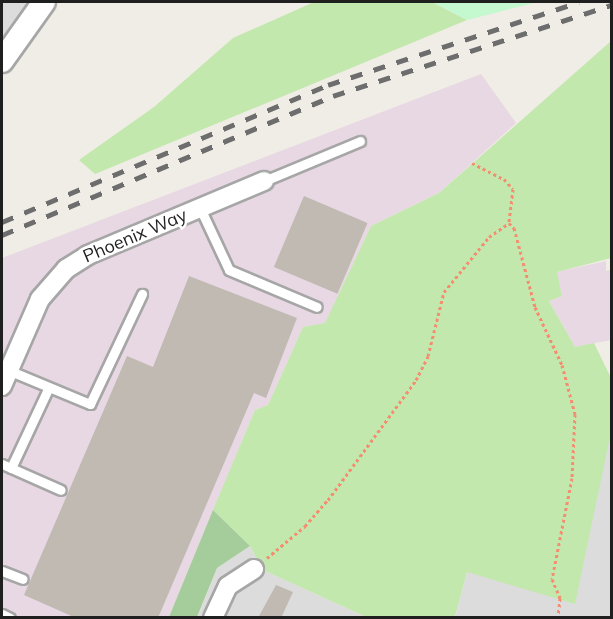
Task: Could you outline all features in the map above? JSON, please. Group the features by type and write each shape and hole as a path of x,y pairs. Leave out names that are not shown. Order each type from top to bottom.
{"street":[{"path":"2,61 44,2"},
{"name":"Phoenix Way","path":"5,378 40,299 66,269 88,255 264,181"},
{"path":"213,618 228,586 254,569"}],"lane":[{"path":"264,181 360,141"},
{"path":"200,208 229,270 317,307"},
{"path":"5,378 50,387 90,404 142,294"},
{"path":"11,468 50,387"},
{"path":"2,464 61,490"},
{"path":"2,571 22,579"},
{"path":"2,614 10,618"}],"path":[{"path":"254,569 320,509 411,387 428,356 444,292 489,237 509,223 513,189 504,180 472,163"},
{"path":"509,223 514,228 535,307 562,365 575,414 572,478 552,579 560,598 558,618"}],"shaded area":[{"path":"2,2 34,2 2,46"},
{"path":"481,74 516,123 439,193 371,226 325,324 303,327 268,405 255,410 169,617 2,617 2,258"},
{"path":"606,261 606,271 611,270 611,340 575,347 549,301 562,296 556,272"},
{"path":"611,432 611,617 455,618 467,572"},
{"path":"250,546 263,570 366,617 197,618 217,568"}],"green space":[{"path":"314,2 432,2 467,20 95,174 79,160 154,107 233,38"},
{"path":"432,2 538,2 467,20"},
{"path":"611,41 611,258 557,272 562,296 549,301 575,347 594,343 611,378 611,432 575,604 467,572 455,617 366,617 263,570 250,546 213,510 255,410 268,405 303,327 325,323 371,226 439,193"},
{"path":"213,510 250,546 217,568 197,617 169,617"}],"building":[{"path":"304,196 368,223 337,294 274,267"},
{"path":"189,276 297,318 266,398 254,393 158,618 76,618 24,595 127,356 153,367"},
{"path":"276,585 293,592 281,618 258,618"}],"railway":[{"path":"2,222 328,85 579,2"},
{"path":"2,235 333,96 612,5"}]}
